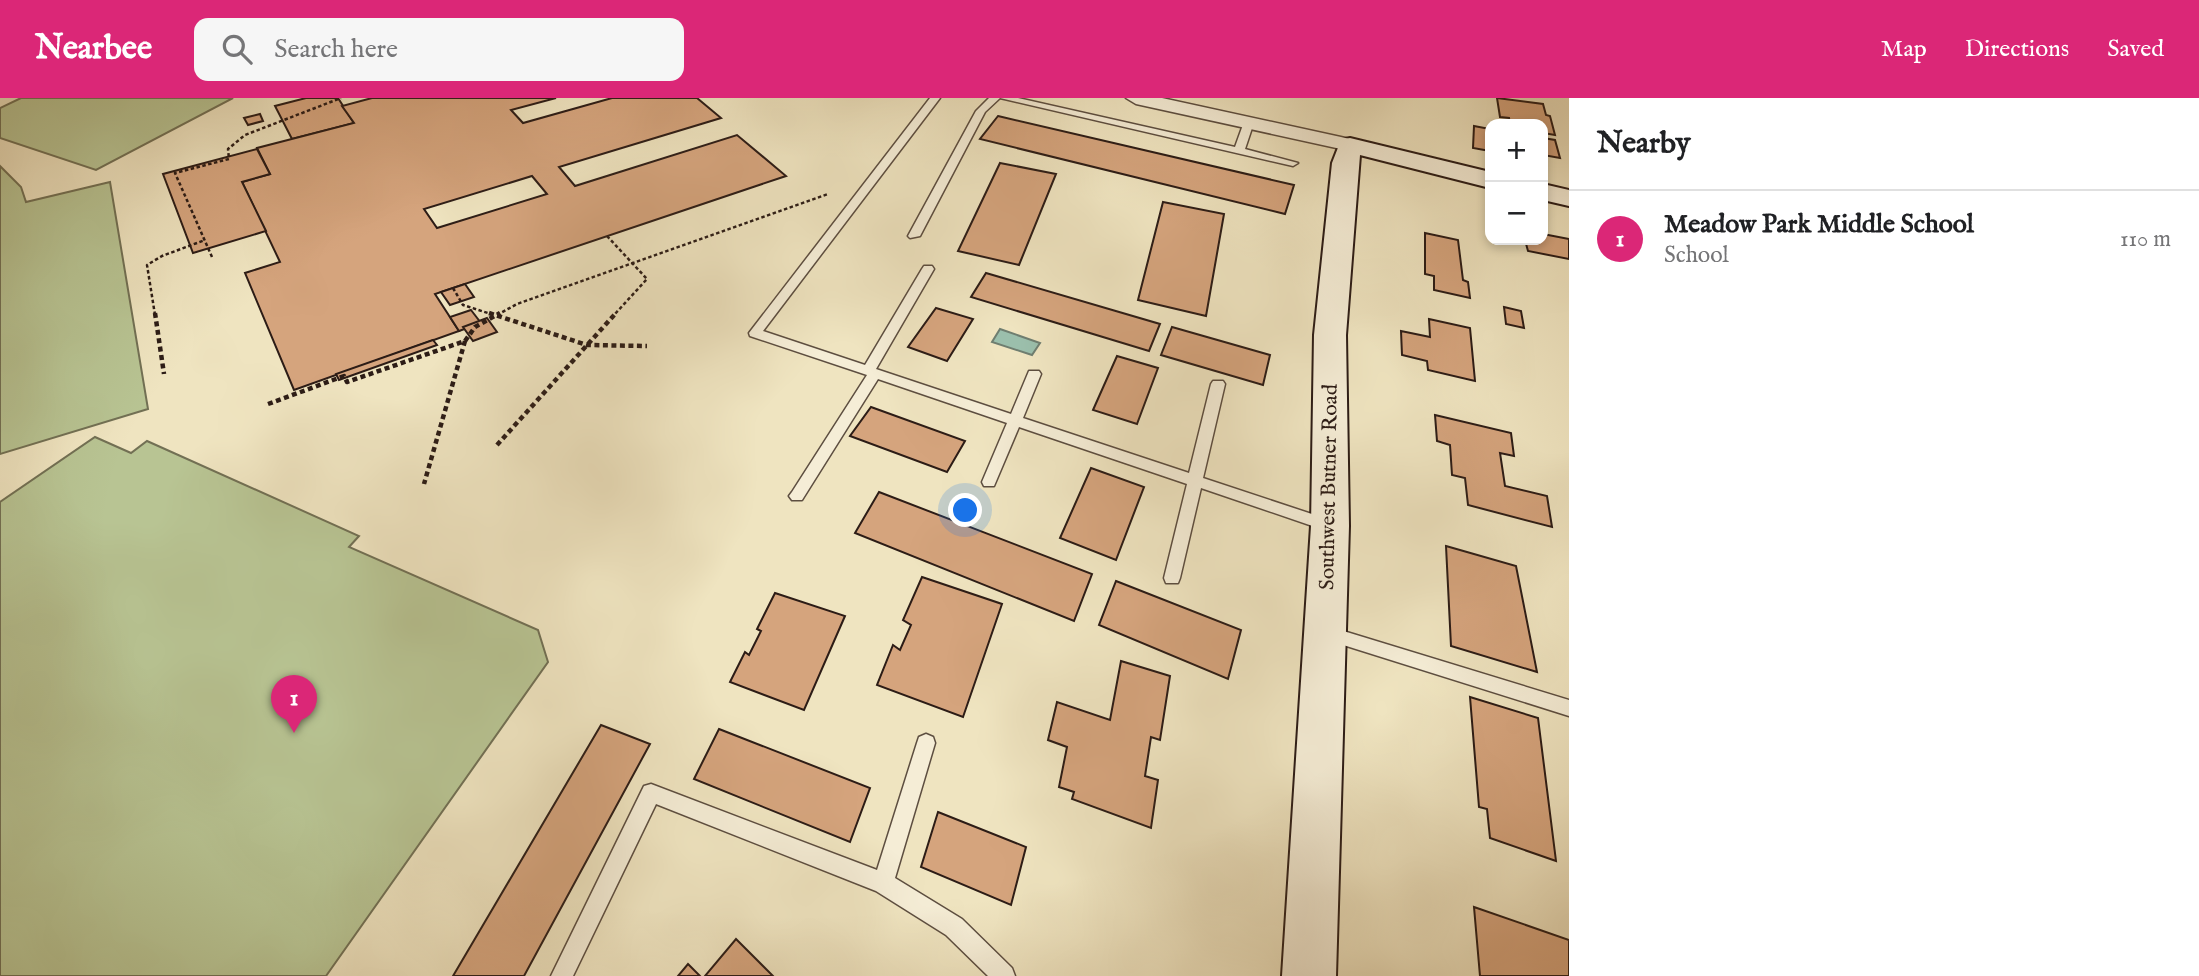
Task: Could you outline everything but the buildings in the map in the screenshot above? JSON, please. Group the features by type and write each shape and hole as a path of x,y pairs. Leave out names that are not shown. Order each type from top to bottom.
{"street":[{"path":"1136,98 1180,102 1249,122 1485,179"},
{"name":"Southwest Butner Road","path":"1308,976 1330,526 1330,335 1345,163 1350,145"},
{"path":"1548,193 1569,198"}],"lane":[{"path":"935,98 755,333 1330,526"},
{"path":"914,236 981,111 995,98"},
{"path":"1005,98 1293,163"},
{"path":"1239,151 1249,122"},
{"path":"796,496 871,372 928,269"},
{"path":"989,482 1034,374"},
{"path":"1172,578 1218,384"},
{"path":"1325,632 1569,708"},
{"path":"883,883 926,743"},
{"path":"562,976 651,793 883,883 954,927 1004,976"}],"path":[{"path":"212,257 175,173 229,159 228,149 245,135 341,98"},
{"path":"424,484 465,341 475,327 517,304 836,191"},
{"path":"497,445 647,279 607,236"},
{"path":"164,374 146,265 205,240"},
{"path":"453,288 463,305 587,345 647,346"},
{"path":"268,404 344,376 347,382 465,341"}],"shaded area":[{"path":"21,98 233,98 96,170 0,138 0,108"},
{"path":"0,166 21,187 26,202 110,182 148,409 0,454"},
{"path":"1000,329 1040,343 1032,355 992,342"},
{"path":"95,437 131,453 147,441 359,536 349,547 538,630 548,662 326,976 0,976 0,502"}],"place":[{"name":"Meadow Park Middle School","path":"294,733"}]}
